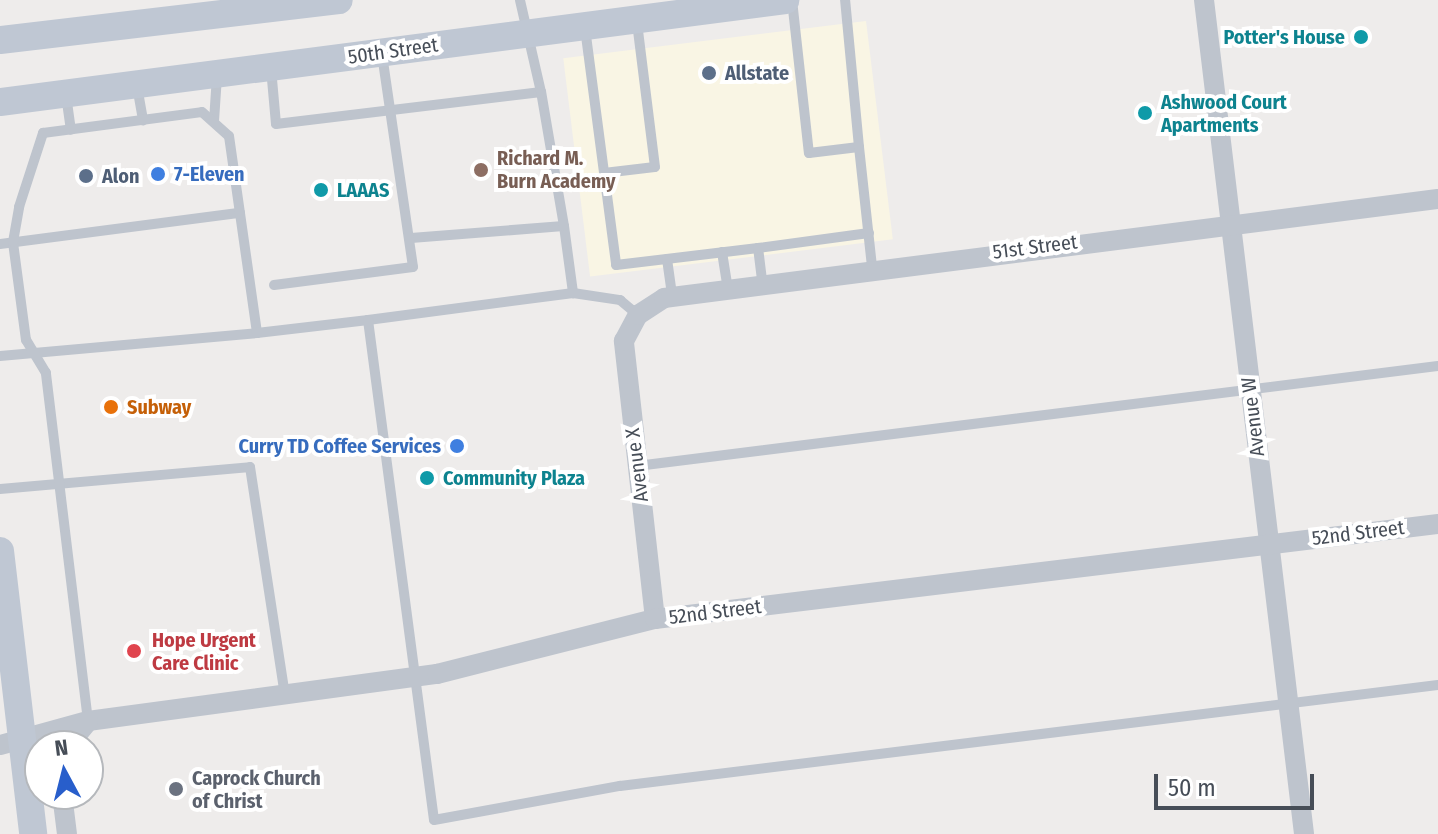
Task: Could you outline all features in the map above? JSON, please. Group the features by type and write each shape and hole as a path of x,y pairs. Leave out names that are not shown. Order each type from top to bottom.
{"main road":[{"name":"50th Street","path":"0,102 785,0"},
{"path":"0,40 331,1"},
{"path":"0,551 11,740 33,834"}],"street":[{"name":"Avenue W","path":"1204,0 1304,834"},
{"name":"51st Street","path":"638,315 672,295 727,284 1438,199"},
{"name":"Avenue X","path":"638,315 624,341 655,619"},
{"name":"52nd Street","path":"11,740 88,721 414,677 655,619 1438,524"},
{"path":"81,730 88,721"},
{"path":"64,810 67,834"}],"lane":[{"path":"520,0 524,34 541,92 573,293"},
{"path":"792,0 809,153 859,147"},
{"path":"845,0 872,267"},
{"path":"604,173 655,167 637,19"},
{"path":"584,26 616,265 869,233"},
{"path":"274,285 413,267 398,130 389,110 381,52"},
{"path":"271,68 276,124 541,92"},
{"path":"214,121 217,74"},
{"path":"137,84 143,120"},
{"path":"66,93 71,130"},
{"path":"88,721 59,488 38,355 26,340 13,242 30,157 43,133 202,112 214,121 229,136 257,333"},
{"path":"0,244 240,213"},
{"path":"411,238 564,226"},
{"path":"758,248 762,280"},
{"path":"722,252 727,284"},
{"path":"667,259 672,295"},
{"path":"0,356 257,333 573,293 620,300 638,315"},
{"path":"368,320 414,677 425,791 434,820 620,786 1438,685"},
{"path":"637,466 1438,366"},
{"path":"0,489 59,488 250,467 285,695"}],"shaded area":[{"path":"866,21 893,239 590,277 563,58"}],"place":[{"name":"Potter's House","path":"1361,37"},
{"name":"Allstate","path":"709,73"},
{"name":"Ashwood Court Apartments","path":"1145,113"},
{"name":"Richard M. Burn Academy","path":"481,170"},
{"name":"7-Eleven","path":"158,174"},
{"name":"Alon","path":"86,176"},
{"name":"LAAAS","path":"321,190"},
{"name":"Subway","path":"111,407"},
{"name":"Curry TD Coffee Services","path":"457,446"},
{"name":"Community Plaza","path":"427,478"},
{"name":"Hope Urgent Care Clinic","path":"134,651"},
{"name":"Caprock Church of Christ","path":"176,789"}]}
